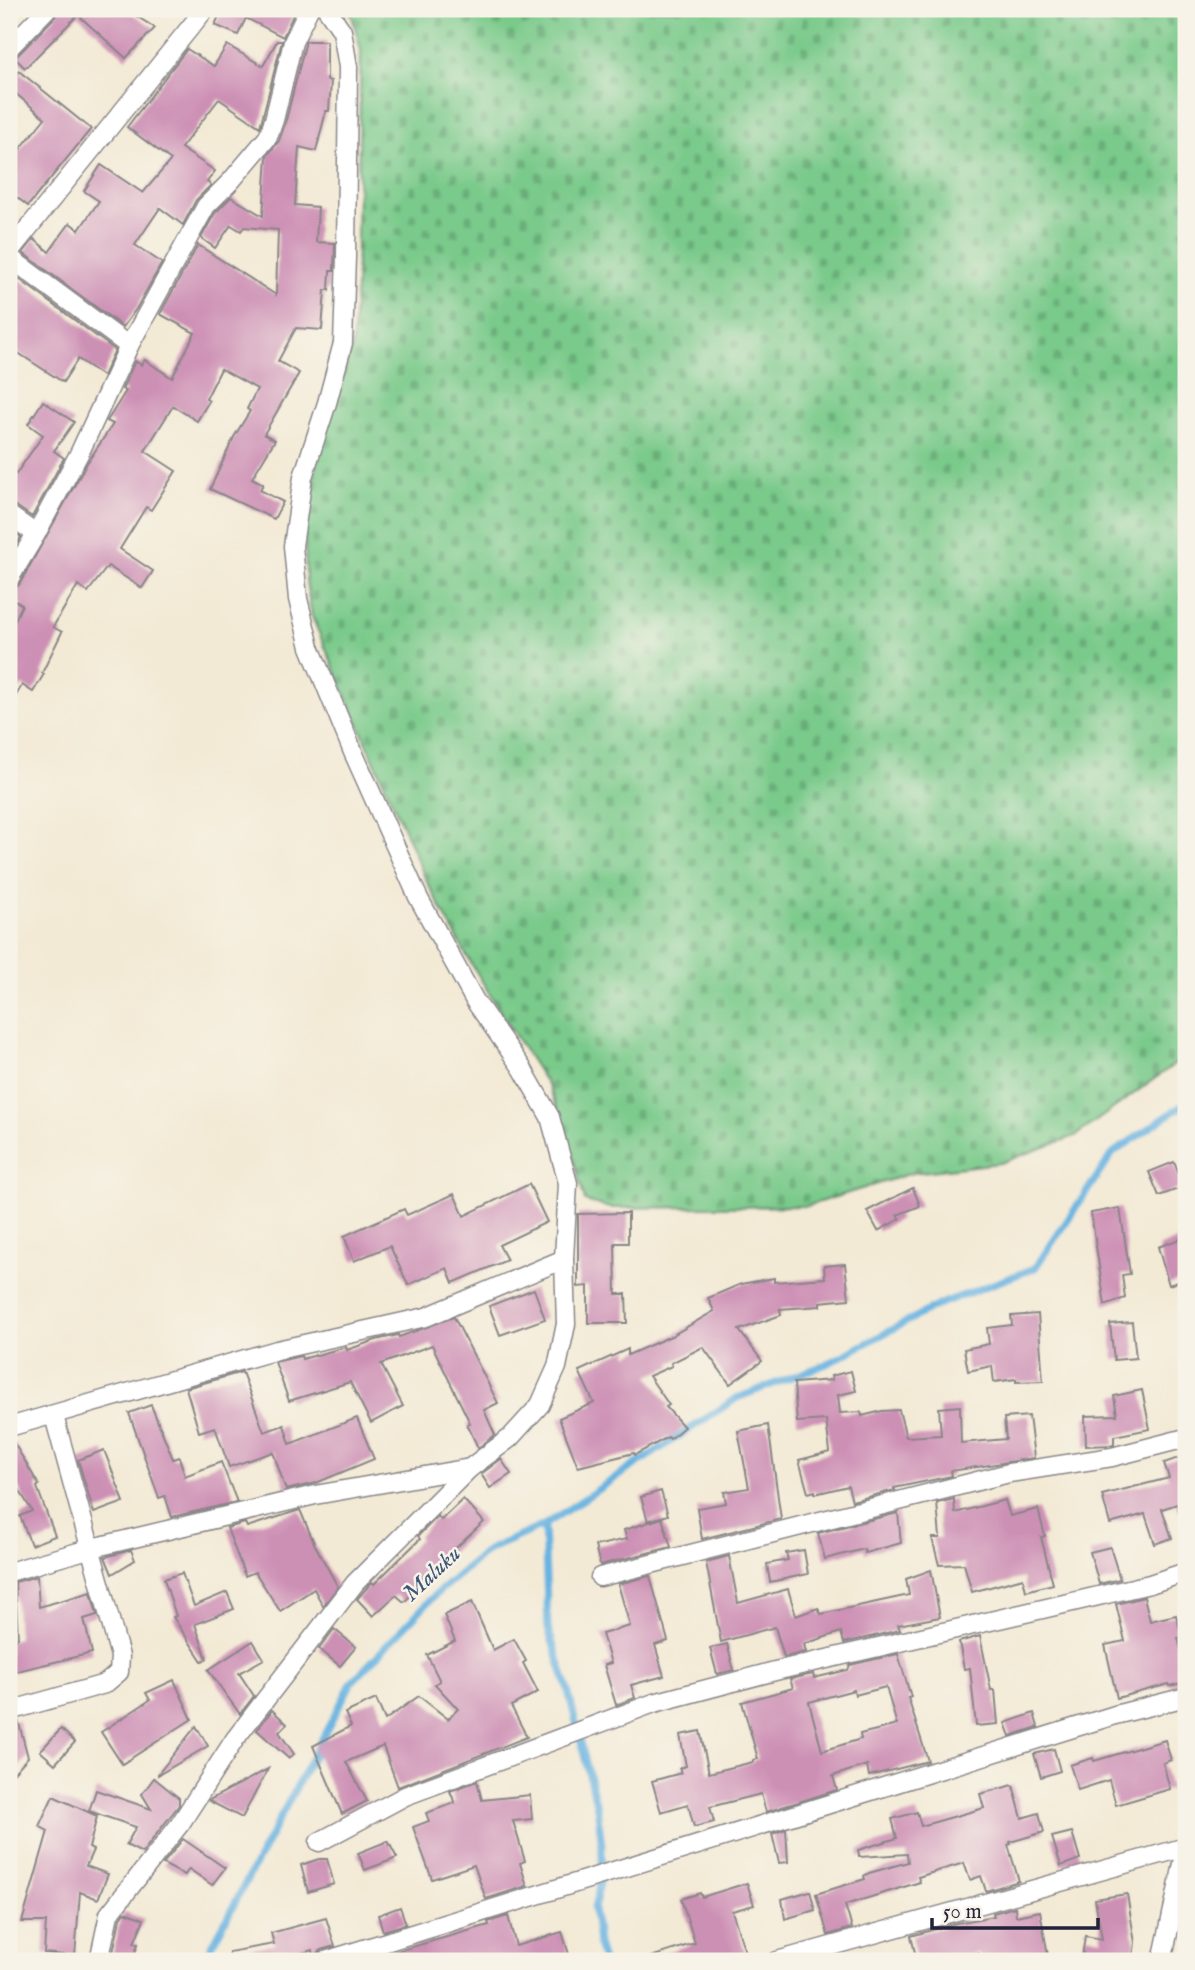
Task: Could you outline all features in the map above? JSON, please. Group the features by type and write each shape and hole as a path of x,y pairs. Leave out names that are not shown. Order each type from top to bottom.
{"street":[{"path":"9,47 47,9"},
{"path":"130,346 9,255 205,9"},
{"path":"9,579 79,454 130,346 206,206 268,137 293,42 309,9"},
{"path":"99,1961 109,1914 180,1824 243,1728 355,1583 470,1468 509,1438 540,1405 557,1367 566,1324 564,1259 568,1183 550,1117 522,1068 475,1000 418,897 363,776 315,658 303,626 298,599 293,571 293,546 303,477 337,368 345,322 348,67 342,31 327,9"},
{"path":"9,515 36,534"},
{"path":"9,1427 277,1350 426,1317 564,1259"},
{"path":"9,1712 105,1684 119,1672 120,1656 54,1416"},
{"path":"600,1577 1009,1473 1112,1457 1186,1438"},
{"path":"9,1572 92,1548 315,1495 470,1468"},
{"path":"319,1842 405,1796 654,1703 788,1668 1150,1584 1186,1572"},
{"path":"325,1961 1089,1723 1186,1697"},
{"path":"777,1961 1186,1849 1162,1961"}],"green space":[{"path":"350,9 1186,9 1186,1056 1075,1136 1000,1163 912,1173 807,1206 610,1208 585,1201 564,1124 548,1086 465,953 426,880 312,617 306,582 305,532 326,428 352,347 356,286 361,50"}],"building":[{"path":"59,9 125,9 155,28 126,58 78,15 25,68 15,58 55,17"},
{"path":"222,9 296,9 283,37 246,18 238,35 215,25"},
{"path":"277,41 282,41 260,127 219,99 181,148 215,171 207,182 211,185 196,200 183,225 160,208 135,245 162,263 123,327 23,253 34,239 49,252 70,223 79,230 99,201 84,191 101,165 143,193 171,160 127,127 187,49 214,66 227,45 263,66"},
{"path":"306,41 327,41 327,80 331,81 329,111 326,111 316,151 299,147 295,205 318,207 316,242 335,243 334,271 330,271 329,290 325,290 322,330 296,328 278,361 299,373 264,434 275,440 252,478 263,484 260,490 283,502 274,519 210,489 234,437 250,411 247,409 257,389 221,369 206,399 209,401 197,421 173,406 145,451 176,471 151,510 146,507 120,549 153,571 142,588 108,566 88,592 78,585 53,627 62,632 42,673 44,674 33,692 22,685 9,708 9,633 22,605 9,597 9,593 19,585 87,463 113,424 107,421 126,391 122,389 135,361 141,365 145,360 172,378 195,333 160,314 198,245 276,295 278,230 244,227 241,231 231,225 215,248 201,238 215,213 231,197 263,216 267,156 279,141 285,124"},
{"path":"19,71 91,129 28,206 9,191 9,163 45,118 9,88"},
{"path":"19,279 115,350 103,376 78,359 63,382 9,347 9,295"},
{"path":"43,401 74,422 54,451 64,458 32,517 9,504 9,469 16,474 43,435 28,424"},
{"path":"9,529 21,537 12,552 9,549"},
{"path":"1174,1162 1184,1187 1159,1196 1149,1172"},
{"path":"529,1184 547,1222 499,1245 507,1260 453,1283 447,1268 408,1285 390,1246 354,1261 344,1236 404,1209 407,1215 454,1194 464,1216"},
{"path":"913,1188 920,1206 897,1215 900,1219 878,1231 867,1211"},
{"path":"1120,1208 1130,1274 1122,1275 1125,1298 1105,1305 1091,1213"},
{"path":"628,1213 628,1243 615,1243 616,1294 626,1294 627,1323 588,1323 588,1286 578,1287 578,1214"},
{"path":"1186,1237 1186,1279 1169,1285 1158,1247"},
{"path":"845,1264 849,1299 820,1302 820,1306 780,1309 781,1315 739,1330 762,1361 730,1384 703,1347 649,1376 669,1405 666,1407 684,1427 670,1439 668,1437 635,1455 634,1453 578,1467 559,1418 594,1403 579,1371 628,1349 628,1355 671,1336 714,1311 708,1298 741,1284 774,1278 774,1282 825,1278 824,1266"},
{"path":"534,1289 545,1319 500,1335 489,1306"},
{"path":"1038,1314 1043,1381 1016,1382 1016,1379 994,1382 992,1366 968,1371 964,1349 989,1344 987,1328 1012,1325 1011,1316"},
{"path":"454,1317 498,1403 484,1410 495,1435 478,1448 467,1424 470,1423 432,1345 381,1364 403,1406 371,1423 350,1382 289,1401 275,1362 301,1356 302,1359 346,1347 347,1350 376,1340 398,1335 399,1337"},
{"path":"1132,1322 1136,1358 1114,1360 1110,1324"},
{"path":"851,1371 856,1391 838,1395 840,1413 861,1412 862,1416 899,1410 906,1437 941,1435 939,1408 960,1406 961,1443 1006,1439 1004,1418 1029,1416 1034,1458 951,1471 952,1476 894,1488 895,1490 852,1501 848,1486 815,1494 815,1491 808,1493 799,1460 830,1452 826,1420 797,1422 794,1383 832,1380 831,1376"},
{"path":"242,1372 264,1432 284,1425 290,1444 357,1418 374,1459 316,1483 286,1490 273,1452 229,1467 215,1427 199,1432 186,1388"},
{"path":"1142,1390 1150,1429 1114,1436 1114,1445 1086,1446 1085,1416 1117,1415 1114,1396"},
{"path":"151,1405 173,1459 179,1457 185,1476 221,1462 237,1502 172,1517 165,1496 159,1498 129,1413"},
{"path":"768,1425 781,1519 702,1539 697,1508 726,1503 724,1492 749,1488 738,1431"},
{"path":"9,1438 39,1485 37,1487 55,1536 31,1545 20,1516 32,1511 9,1473"},
{"path":"104,1450 124,1502 94,1513 78,1460"},
{"path":"1181,1457 1186,1473 1186,1520 1182,1520 1177,1504 1162,1509 1172,1538 1155,1544 1145,1514 1110,1524 1102,1495 1169,1478 1164,1463"},
{"path":"501,1459 511,1474 490,1488 481,1474"},
{"path":"661,1491 668,1515 648,1521 641,1497"},
{"path":"463,1499 484,1522 421,1580 424,1583 404,1602 396,1595 373,1616 357,1599 420,1539 418,1536 438,1516 441,1520"},
{"path":"954,1499 955,1513 1005,1500 1010,1516 1038,1509 1045,1536 1041,1537 1053,1584 1026,1591 1023,1578 972,1592 964,1564 939,1565 932,1538 940,1538 937,1503"},
{"path":"300,1510 338,1587 323,1606 314,1589 280,1611 255,1572 245,1576 227,1528 245,1523 247,1527"},
{"path":"898,1513 901,1543 865,1553 864,1549 825,1559 818,1533"},
{"path":"662,1518 671,1547 600,1565 595,1546 627,1539 624,1530"},
{"path":"1110,1547 1120,1579 1099,1584 1090,1552"},
{"path":"131,1550 135,1560 112,1574 105,1557"},
{"path":"804,1550 808,1574 770,1582 767,1564 788,1560 786,1553"},
{"path":"729,1556 738,1603 788,1589 796,1616 818,1608 821,1614 909,1595 906,1579 931,1570 940,1617 898,1625 900,1630 844,1643 841,1632 804,1644 806,1652 784,1657 775,1627 721,1642 706,1562"},
{"path":"182,1573 194,1606 227,1592 234,1609 195,1624 207,1659 202,1661 173,1617 176,1616 164,1579"},
{"path":"37,1576 39,1607 91,1592 97,1615 84,1619 92,1653 9,1673 9,1641 18,1638 15,1582"},
{"path":"650,1576 668,1641 655,1645 664,1676 631,1685 635,1698 616,1705 604,1665 611,1663 602,1634 630,1626 618,1584"},
{"path":"1144,1597 1150,1621 1176,1615 1182,1637 1178,1638 1186,1668 1186,1682 1117,1698 1105,1645 1125,1641 1116,1604"},
{"path":"472,1602 493,1650 514,1639 526,1661 523,1663 538,1692 511,1706 527,1737 398,1787 383,1746 346,1762 367,1801 342,1814 313,1746 351,1726 345,1713 376,1699 385,1720 419,1696 448,1719 458,1709 435,1684 440,1681 427,1655 455,1641 444,1615"},
{"path":"334,1629 356,1647 340,1666 319,1649"},
{"path":"980,1636 991,1690 995,1690 998,1724 976,1726 970,1668 964,1669 959,1642"},
{"path":"253,1641 264,1659 239,1673 254,1696 240,1714 208,1670"},
{"path":"727,1644 734,1670 717,1674 710,1648"},
{"path":"898,1654 911,1697 908,1698 928,1761 869,1776 867,1765 833,1776 837,1790 766,1812 761,1794 710,1807 714,1822 694,1827 688,1804 661,1812 652,1781 681,1773 679,1768 686,1766 680,1735 700,1731 709,1773 753,1762 758,1759 742,1702 793,1688 790,1679 813,1674 814,1678 848,1670 850,1665","holes":["886,1687 897,1725 860,1734 861,1739 822,1751 809,1702 854,1690 855,1695"]},
{"path":"174,1680 192,1719 122,1764 101,1732 150,1700 146,1693"},
{"path":"272,1710 287,1724 279,1732 294,1754 288,1758 257,1730"},
{"path":"1034,1713 1038,1727 1010,1736 1005,1723"},
{"path":"18,1720 28,1757 9,1778 9,1722"},
{"path":"196,1726 208,1746 158,1775 158,1774"},
{"path":"61,1729 75,1742 55,1764 40,1751"},
{"path":"1165,1740 1171,1760 1163,1763 1170,1789 1116,1805 1109,1780 1078,1790 1070,1765 1093,1758 1094,1761"},
{"path":"1054,1749 1060,1771 1041,1777 1034,1754"},
{"path":"268,1769 242,1818 209,1801 209,1800"},
{"path":"154,1778 179,1798 179,1805 142,1853 126,1845 136,1827 89,1811 96,1790 151,1809 142,1794"},
{"path":"477,1781 482,1800 530,1795 532,1819 513,1821 525,1861 520,1863 527,1886 486,1899 474,1865 432,1879 413,1827 429,1821 426,1813 455,1803 450,1791"},
{"path":"1013,1785 1022,1818 1039,1813 1044,1832 1010,1842 1008,1845 1019,1881 986,1891 981,1876 970,1880 964,1863 918,1877 920,1882 845,1905 852,1928 828,1935 816,1894 865,1879 864,1876 869,1873 908,1862 907,1854 859,1857 858,1850 897,1838 892,1819 917,1812 921,1826 984,1808 980,1794"},
{"path":"53,1796 97,1816 89,1848 93,1850 86,1866 108,1874 98,1899 80,1892 75,1956 44,1953 46,1922 22,1922 48,1831 39,1826"},
{"path":"786,1829 788,1862 779,1863 772,1834"},
{"path":"1072,1832 1080,1859 1061,1866 1052,1837"},
{"path":"183,1839 225,1868 212,1885 189,1869 185,1875 163,1864"},
{"path":"388,1841 397,1858 365,1870 358,1853"},
{"path":"327,1859 334,1884 308,1892 301,1865"},
{"path":"747,1883 754,1905 732,1911 748,1961 652,1961 651,1957 695,1943 681,1899 700,1893 702,1897"},
{"path":"810,1891 815,1910 785,1919 782,1899"},
{"path":"1127,1894 1135,1943 1132,1961 1082,1957 1085,1936 1102,1939 1095,1899"},
{"path":"400,1907 406,1924 383,1931 378,1915"},
{"path":"1015,1907 1016,1916 1040,1911 1049,1961 995,1961 994,1957 979,1959 978,1953 941,1961 917,1961 911,1936 994,1916 993,1913"},
{"path":"125,1912 144,1919 134,1943 138,1944 132,1961 112,1957 120,1919"},
{"path":"508,1916 516,1946 562,1932 569,1954 543,1961 373,1961 373,1958 489,1925 488,1922"},
{"path":"326,1918 335,1946 321,1950 314,1958 313,1950 273,1961 230,1961 229,1952 274,1944 271,1933"}],"waterway":[{"name":"Maluku","path":"204,1961 352,1682 436,1594 488,1550 544,1525 737,1398 829,1363 940,1304 1035,1268 1113,1153 1186,1103"},
{"path":"544,1525 548,1628 567,1686 597,1807 602,1845 602,1874 594,1909 603,1961"}]}
